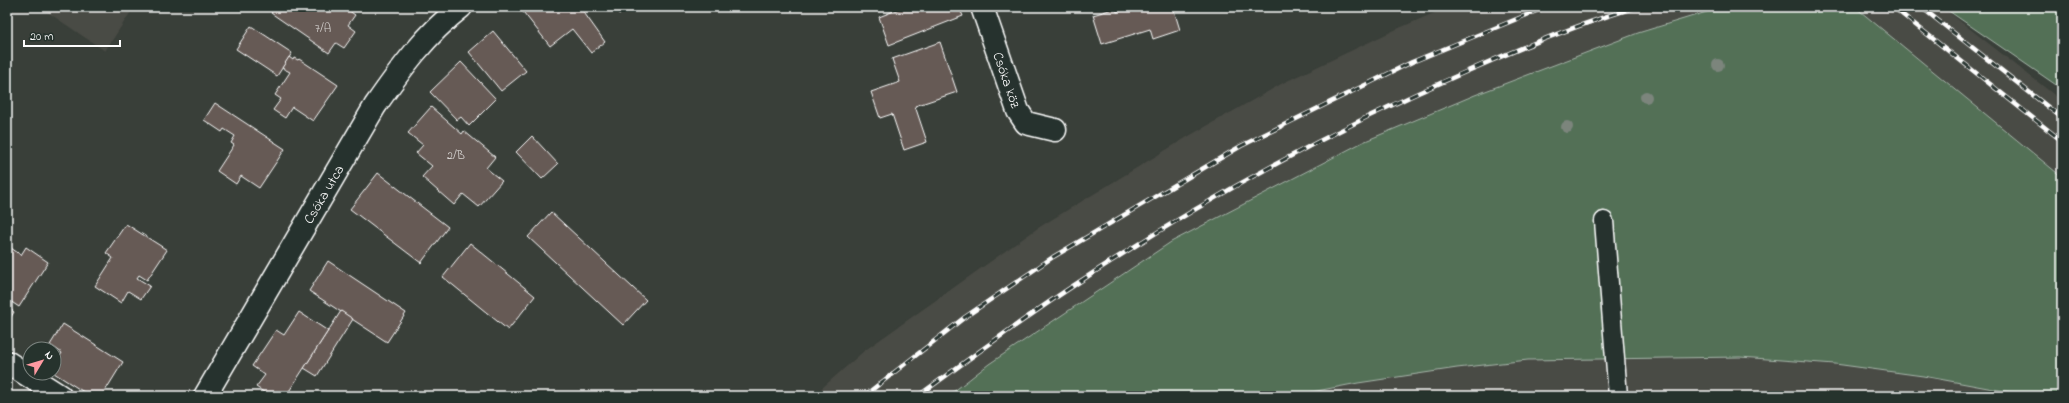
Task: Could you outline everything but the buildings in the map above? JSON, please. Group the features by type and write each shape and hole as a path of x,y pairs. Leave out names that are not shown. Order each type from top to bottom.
{"street":[{"name":"Csóka utca","path":"205,396 375,106 406,61 461,7"},
{"name":"Csóka köz","path":"982,7 1018,111 1026,123 1055,130"},
{"path":"7,362 60,396"}],"lane":[{"path":"1604,222 1618,396"}],"shaded area":[{"path":"40,7 134,7 105,51"},
{"path":"1448,7 1723,7 1638,33 1475,95 1363,142 1171,242 989,364 948,396 813,396 864,351 1038,228 1189,136 1283,83 1397,29"},
{"path":"1855,7 1942,7 2062,101 2062,177"},
{"path":"1654,357 1740,357 1835,364 1923,376 2031,396 1291,396 1358,383 1457,368 1528,360"}],"green space":[{"path":"1723,7 1855,7 2062,177 2062,396 2031,396 1923,376 1835,364 1740,357 1528,360 1457,368 1358,383 1291,396 948,396 989,364 1171,242 1363,142 1475,95 1638,33"},
{"path":"1943,7 2062,7 2062,89"}],"railway":[{"path":"864,396 965,317 1053,257 1241,146 1412,62 1546,7"},
{"path":"918,396 1014,326 1120,255 1267,169 1367,117 1470,70 1552,36 1636,7"},
{"path":"1893,7 2062,141"},
{"path":"1921,7 2062,118"},
{"path":"1643,396 1648,396"}]}
